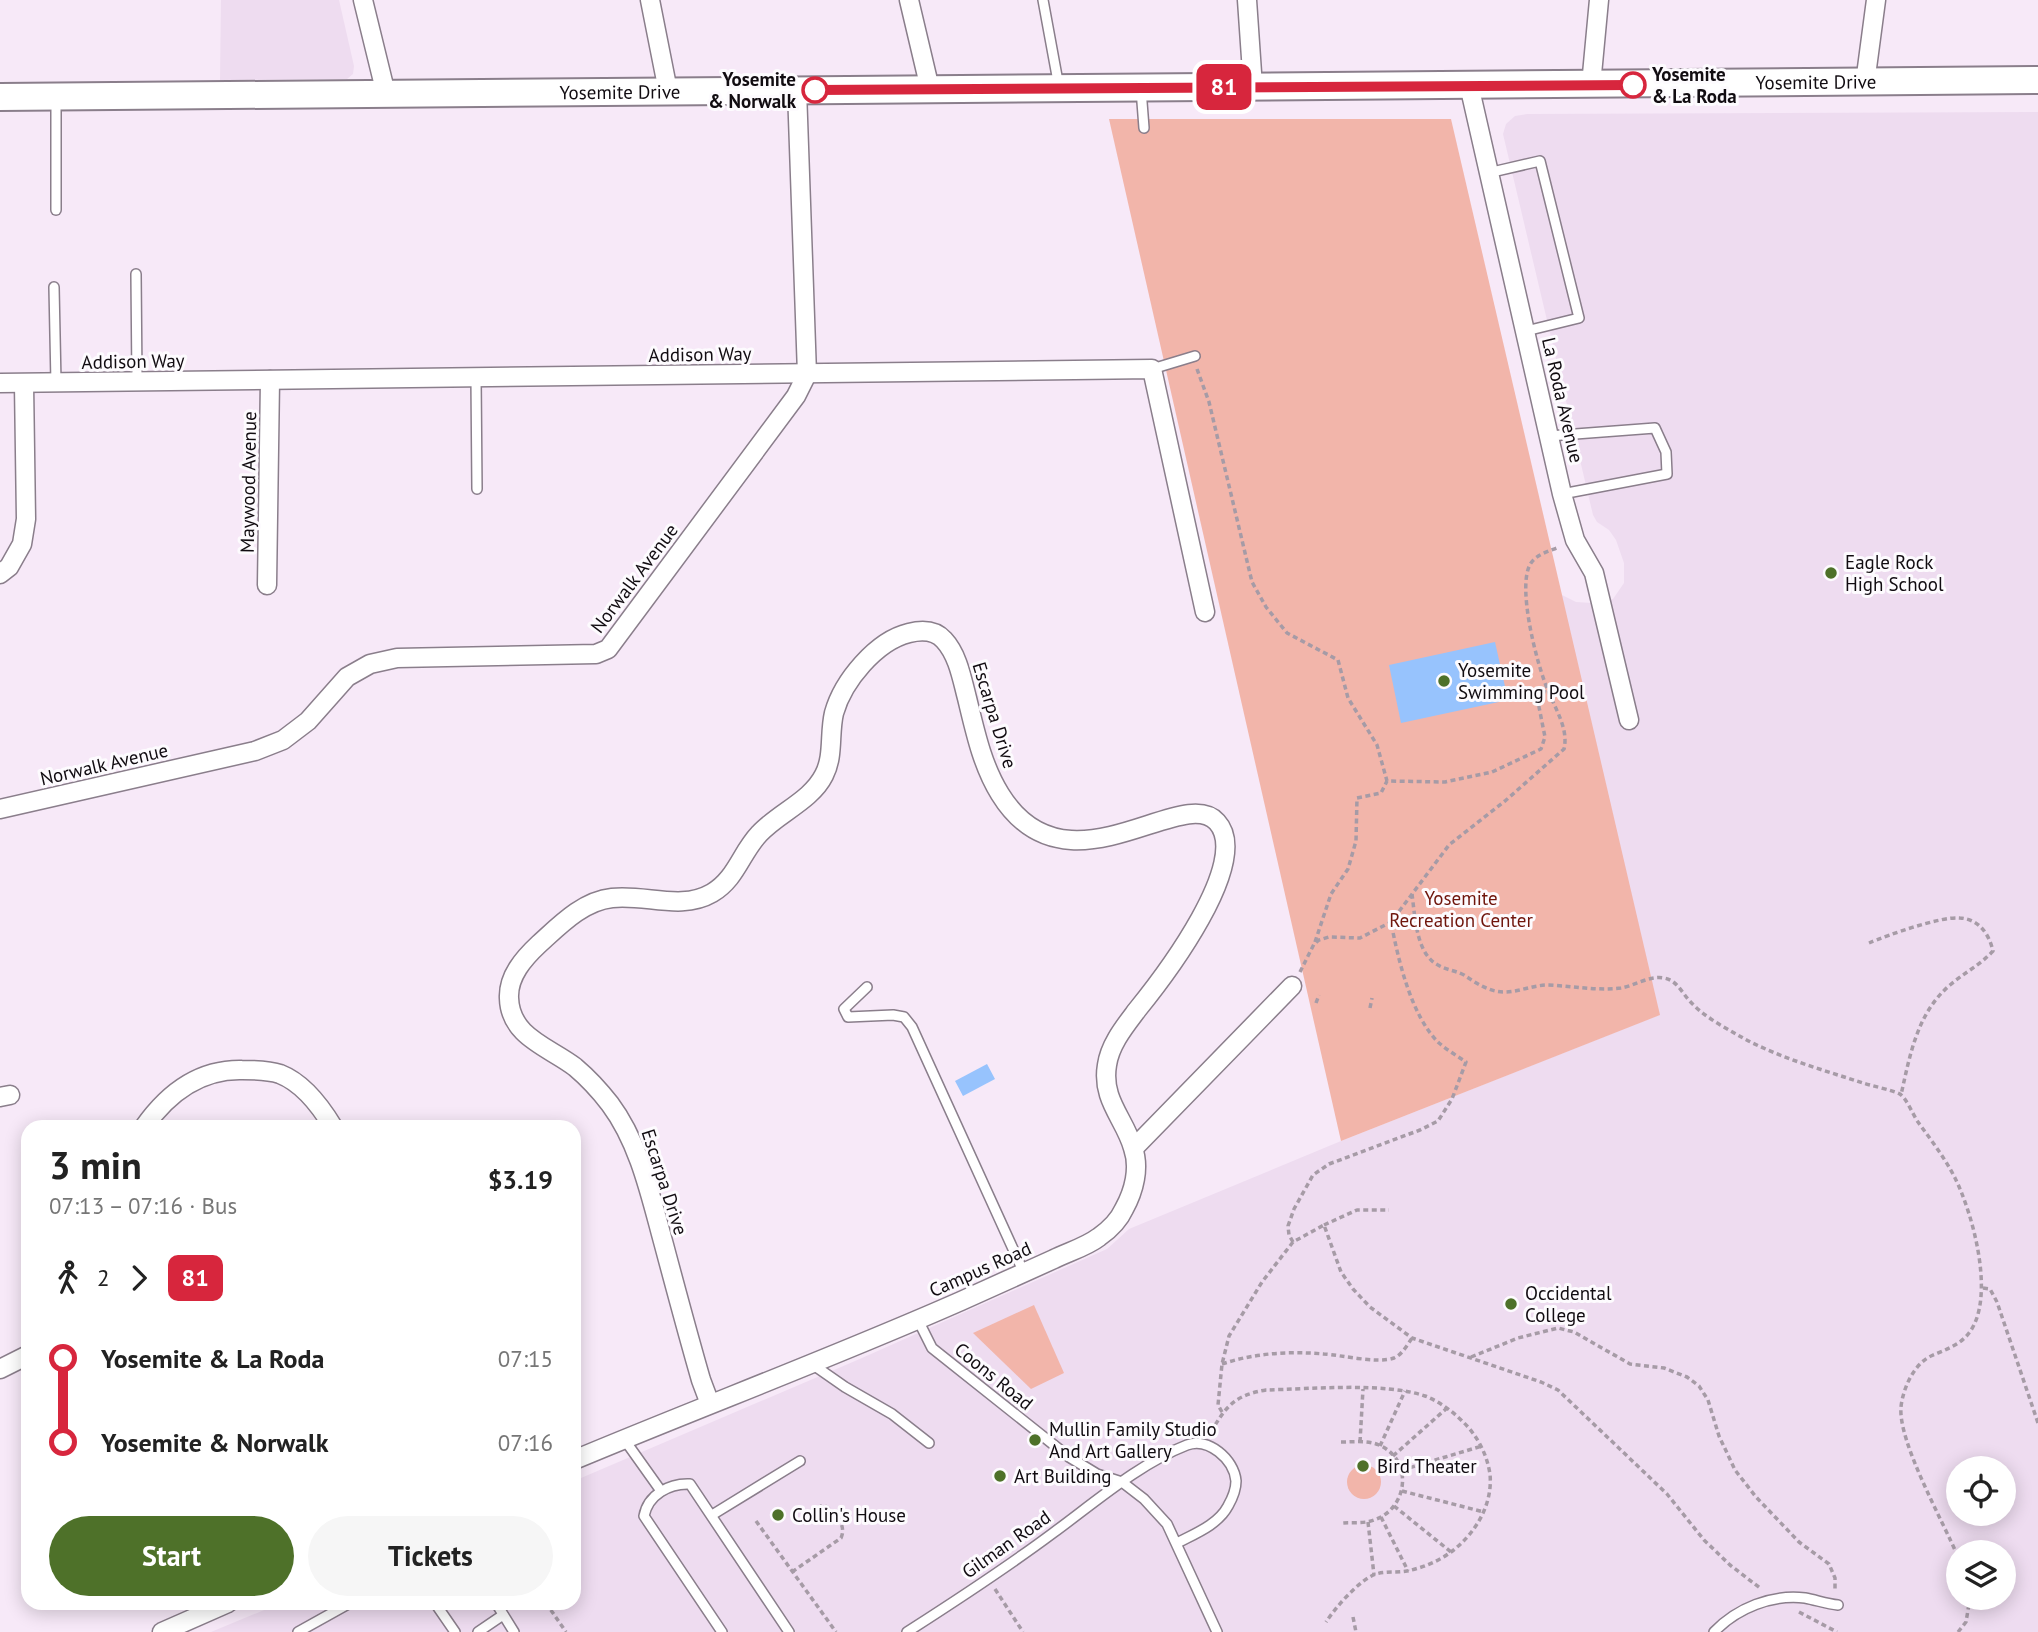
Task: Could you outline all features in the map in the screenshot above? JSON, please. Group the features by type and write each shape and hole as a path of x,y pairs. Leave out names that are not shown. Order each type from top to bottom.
{"street":[{"path":"363,0 386,94"},
{"path":"650,0 668,91"},
{"path":"909,0 930,89"},
{"path":"1247,0 1253,87"},
{"path":"1591,85 1599,0"},
{"path":"1864,83 1877,0"},
{"name":"Yosemite Drive","path":"0,97 2038,80"},
{"name":"La Roda Avenue","path":"1469,85 1562,494 1575,540 1594,573 1629,720"},
{"path":"797,90 807,374"},
{"path":"1152,369 1205,612"},
{"name":"Addison Way","path":"0,383 1152,369"},
{"name":"Norwalk Avenue","path":"0,809 255,751 283,740 308,721 347,677 370,664 397,658 596,654 608,649 796,396 807,374"},
{"name":"Maywood Avenue","path":"267,585 270,380"},
{"path":"0,574 9,566 22,544 26,519 24,384"},
{"name":"Escarpa Drive","path":"710,1404 652,1202 624,1125 609,1102 590,1081 523,1032 512,1015 509,999 511,980 524,958 561,923 589,904 611,898 689,901 709,895 726,883 763,829 816,788 827,770 835,711 842,694 866,661 893,639 916,630 932,631 945,640 959,666 986,768 1015,816 1039,833 1074,841 1106,838 1185,815 1204,814 1218,822 1225,840 1226,858 1204,914 1168,971 1124,1027 1112,1046 1106,1066 1107,1085 1113,1107 1134,1149"},
{"path":"1134,1149 1292,986"},
{"path":"150,1120 172,1093 198,1077 225,1070 255,1070 281,1074 320,1106 329,1120"},
{"name":"Campus Road","path":"581,1457 918,1320 1098,1239 1117,1221 1126,1206 1134,1185 1134,1149"},
{"path":"0,1369 21,1358"},
{"path":"162,1632 212,1610"}],"lane":[{"path":"1043,0 1060,88"},
{"path":"1141,88 1144,128"},
{"path":"56,97 57,210"},
{"path":"1488,173 1541,161 1579,318 1526,331"},
{"path":"136,274 137,382"},
{"path":"54,287 56,383"},
{"path":"1152,369 1195,356"},
{"path":"476,377 477,489"},
{"path":"1549,436 1655,428 1666,452 1667,474 1562,494"},
{"path":"867,987 844,1009 848,1017 893,1015 904,1017 912,1027 1024,1273"},
{"name":"Coons Road","path":"918,1320 932,1348 1038,1433 1084,1468 1122,1482 1144,1499 1167,1524 1217,1632"},
{"path":"810,1363 892,1415 929,1443"},
{"path":"624,1439 661,1492"},
{"name":"Gilman Road","path":"907,1632 988,1579 1122,1482 1170,1452 1190,1443 1205,1443"},
{"path":"1177,1544 1214,1522 1227,1509 1233,1494 1236,1480 1229,1463 1205,1443"},
{"path":"712,1516 800,1461"},
{"path":"722,1632 644,1517 646,1505 676,1483 690,1484 789,1632"},
{"path":"1714,1632 1730,1617 1774,1598 1806,1598 1835,1605"},
{"path":"298,1632 337,1610"},
{"path":"440,1610 455,1632"},
{"path":"500,1610 514,1632"},
{"path":"478,1632 503,1615"}],"path":[{"path":"1195,356 1198,374 1209,402 1252,582 1266,607 1287,633 1338,660 1348,698 1377,745 1387,781 1381,793 1357,798 1356,841 1348,869 1331,894 1314,944 1292,986"},
{"path":"1314,944 1329,937 1360,939 1391,922 1449,845 1505,801 1564,749 1564,731 1546,686 1524,597 1525,578 1531,563 1540,555 1575,540"},
{"path":"1387,781 1445,782 1492,772 1541,749 1545,737 1539,707 1546,686"},
{"path":"1412,894 1419,934 1426,954 1437,965 1451,968 1483,987 1505,992 1549,985 1583,990 1622,988 1650,979 1664,978 1675,982 1692,1004 1746,1040 1792,1059 1901,1094 1957,1182 1982,1271 1983,1289 1979,1313 1970,1333 1958,1344 1928,1357 1916,1368 1907,1385 1901,1407 1902,1425 1910,1452 1950,1540"},
{"path":"1869,943 1891,933 1961,918 1986,930 1991,940 1993,951 1984,961 1950,985 1932,1002 1920,1025 1901,1094"},
{"path":"1293,1242 1288,1226 1313,1175 1329,1164 1437,1121 1452,1099 1465,1062 1438,1042 1424,1023 1402,975 1391,922"},
{"path":"1316,1003 1318,995"},
{"path":"1370,1008 1372,998"},
{"path":"1222,1412 1219,1405 1222,1364 1230,1336 1262,1282 1293,1242 1357,1210 1389,1210"},
{"path":"1324,1225 1341,1272 1370,1307 1412,1338 1558,1390 1667,1494 1730,1565 1774,1598 1837,1632"},
{"path":"1983,1289 1990,1289 1997,1302 2038,1423"},
{"path":"1469,1358 1483,1350 1518,1338 1558,1328 1574,1332 1630,1364 1664,1367 1687,1377 1699,1386 1708,1400 1718,1436 1742,1479 1798,1542 1829,1564 1835,1578 1835,1605"},
{"path":"1222,1364 1242,1357 1274,1353 1394,1358 1412,1338"},
{"path":"1360,1442 1363,1389"},
{"path":"1205,1443 1222,1412 1236,1399 1250,1392 1363,1389 1405,1391 1422,1395 1460,1418 1482,1446 1490,1478 1489,1496 1484,1512 1465,1540 1436,1561 1408,1571 1366,1578 1332,1612 1326,1622"},
{"path":"1380,1446 1405,1391"},
{"path":"1394,1456 1447,1408"},
{"path":"1342,1442 1380,1446 1394,1456 1402,1471 1402,1491 1394,1506 1381,1517 1368,1522 1342,1523"},
{"path":"1402,1471 1482,1446"},
{"path":"1402,1491 1484,1512"},
{"path":"792,1572 841,1538 844,1532 843,1526 829,1508 823,1505 801,1519"},
{"path":"1394,1506 1451,1552"},
{"path":"1381,1517 1408,1571"},
{"path":"757,1521 836,1632"},
{"path":"1368,1522 1374,1575"},
{"path":"988,1579 1023,1632"},
{"path":"551,1610 566,1632"},
{"path":"1958,1632 1966,1622 1968,1610"},
{"path":"1353,1617 1356,1632"}],"shaded area":[{"path":"221,0 339,0 354,66 353,74 347,79 220,80"},
{"name":"Occidental College","path":"2038,112 2038,1632 211,1632 264,1610 581,1610 581,1478 862,1358 1107,1249 1129,1229 1341,1141 1659,1015 1560,594 1576,602 1592,603 1613,599 1624,583 1624,563 1616,540 1593,515 1503,134 1506,124 1515,116 1527,114"}],"green space":[{"name":"Yosemite Recreation Center","path":"1109,119 1451,119 1660,1015 1341,1141"},
{"path":"1034,1305 1064,1373 1031,1389 973,1333"},
{"path":"1364,1465 1376,1470 1381,1482 1376,1494 1364,1499 1352,1494 1347,1482 1352,1470"}],"water":[{"path":"1495,642 1508,700 1401,723 1389,665"},
{"path":"987,1064 995,1079 963,1096 955,1081"}],"bus line":[{"name":"81","path":"815,90 1633,85"}],"place":[{"name":"Yosemite & La Roda","path":"1633,85"},
{"name":"Yosemite & Norwalk","path":"815,90"},
{"name":"Eagle Rock High School","path":"1831,573"},
{"name":"Yosemite Swimming Pool","path":"1444,681"},
{"name":"Occidental College","path":"1511,1304"},
{"name":"Mullin Family Studio And Art Gallery","path":"1035,1440"},
{"name":"Bird Theater","path":"1363,1466"},
{"name":"Art Building","path":"1000,1476"},
{"name":"Collin's House","path":"778,1515"}]}
